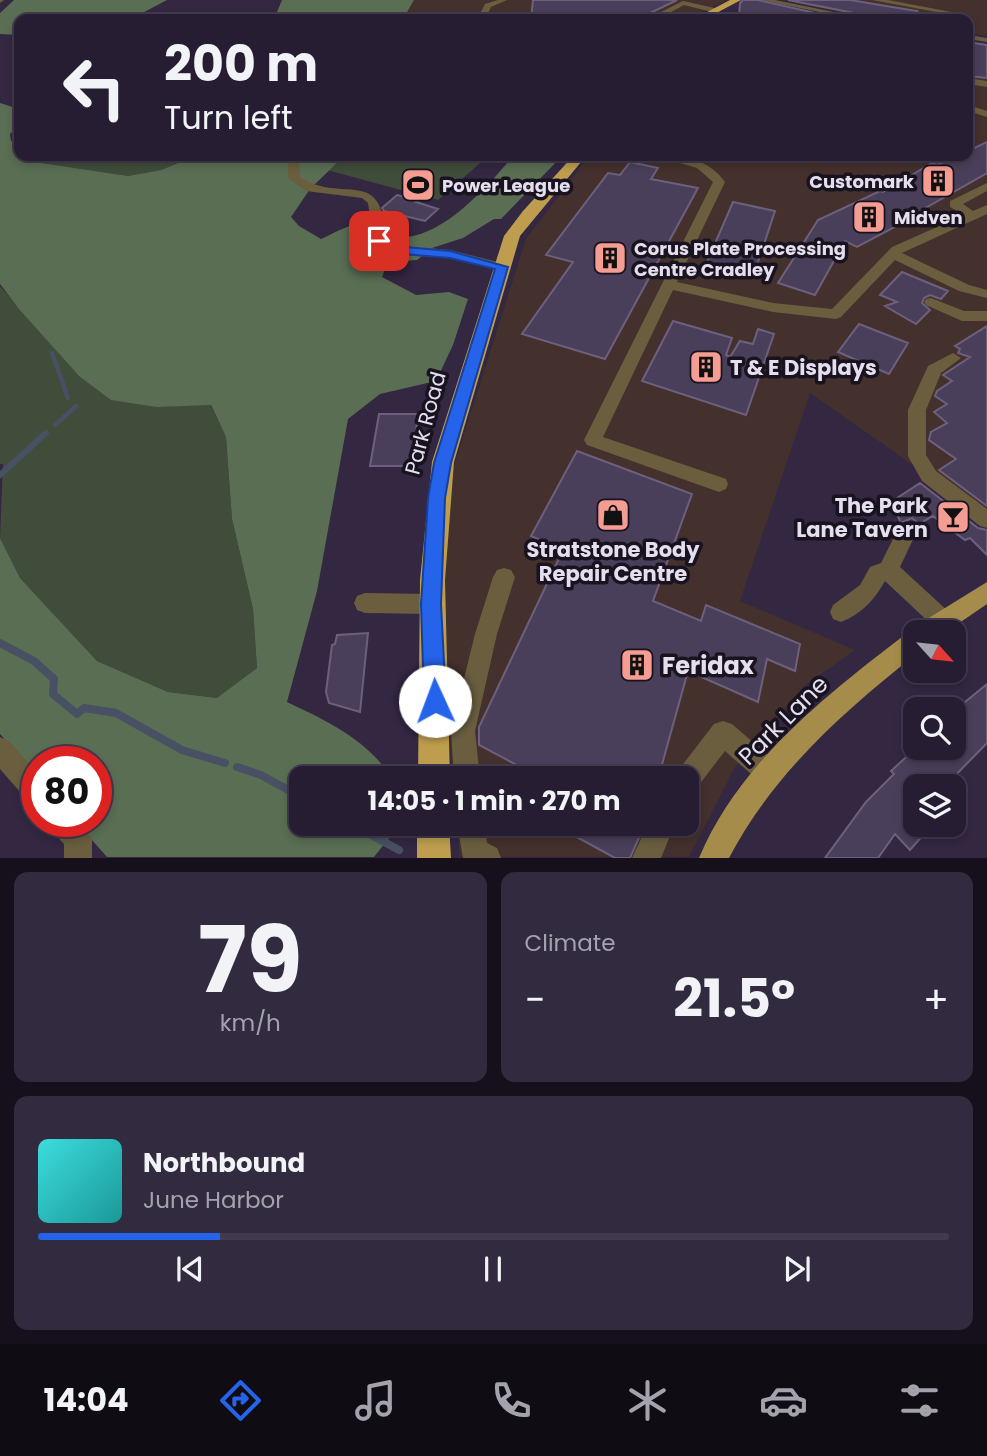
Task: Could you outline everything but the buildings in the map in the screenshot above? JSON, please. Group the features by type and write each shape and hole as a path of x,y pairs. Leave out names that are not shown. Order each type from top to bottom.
{"highway":[{"path":"709,14 737,0"},
{"name":"Park Road","path":"433,766 435,701 431,604 437,498 443,463 501,267 518,226 576,161"},
{"path":"433,836 434,858"}],"main road":[{"path":"943,620 987,592"},
{"name":"Park Lane","path":"713,858 729,825 779,758 859,684 903,649"}],"street":[{"path":"484,14 488,6 504,0"},
{"path":"695,6 707,0"},
{"path":"764,0 839,14"},
{"path":"875,0 958,14"},
{"path":"661,14 683,4 716,11"},
{"path":"846,14 855,8"},
{"path":"293,161 294,178 310,189 365,195 374,202 379,219 379,241 403,250 450,254 501,267"},
{"path":"707,161 719,182 717,190 668,284 593,440 719,484"},
{"path":"972,215 954,204 987,186"},
{"path":"668,284 802,313 836,314 894,254 987,209"},
{"path":"894,254 981,293 986,316 962,316 931,302"},
{"path":"953,358 934,370 917,410 917,456 929,476 987,520"},
{"path":"841,612 868,592 877,574 888,570 906,533"},
{"path":"888,570 929,620"},
{"path":"466,766 463,732 486,634 504,577"},
{"path":"365,603 431,604"},
{"path":"698,766 723,733 768,772"},
{"path":"0,750 21,774"},
{"path":"472,836 474,851 487,858"},
{"path":"646,858 656,836"},
{"path":"76,837 78,858"}],"shaded area":[{"path":"414,0 727,0 698,14 406,14"},
{"path":"781,0 987,0 987,36 973,34 973,14 850,14"},
{"path":"973,58 987,61 987,517 810,393 740,601 855,650 804,686 734,769 689,857 460,857 458,836 699,836 699,766 452,766 443,500 526,239 585,161 973,161"}],"green space":[{"path":"14,0 167,0 140,14 14,14 14,35 0,34 0,13"},
{"path":"282,0 414,0 406,14 276,14"},
{"path":"0,103 14,107 14,130 10,134 11,141 14,142 14,161 41,161 128,176 161,170 183,161 339,161 310,189 291,217 299,226 321,239 360,224 402,237 422,234 437,227 466,206 509,161 557,161 501,219 494,219 463,238 432,248 417,260 388,262 382,277 416,295 449,292 468,299 453,345 436,381 380,394 348,419 317,591 287,702 331,724 359,742 383,766 289,766 289,836 391,836 374,857 107,857 89,837 112,837 112,746 21,746 21,758 0,734 0,538 20,578 97,661 168,692 217,698 257,668 253,609 232,519 226,437 211,405 157,407 111,400 79,376 0,284"},
{"path":"41,161 183,161 161,170 128,176"},
{"name":"Power League","path":"340,161 482,161 438,200 327,170"},
{"path":"0,286 79,376 157,407 210,404 226,437 232,519 253,609 257,668 218,698 168,692 97,661 20,578 0,538 3,464 0,464"}],"waterway":[{"path":"52,353 68,398"},
{"path":"55,425 76,406"},
{"path":"0,475 46,433 44,435"},
{"path":"0,643 34,661 54,679 53,694 77,714 84,708 116,713 182,750 225,763"},
{"path":"237,767 261,775 289,790"},
{"path":"373,836 399,850"}],"place":[{"name":"Customark","path":"938,181"},
{"name":"Power League","path":"418,185"},
{"name":"Midven","path":"869,217"},
{"name":"Corus Plate Processing Centre Cradley","path":"610,258"},
{"name":"T & E Displays","path":"706,367"},
{"name":"Stratstone Body Repair Centre","path":"613,515"},
{"name":"The Park Lane Tavern","path":"953,517"},
{"name":"Feridax","path":"637,665"}],"route":[{"path":"379,241 403,250 450,254 501,267 443,463 437,498 431,604 435,701"}]}
